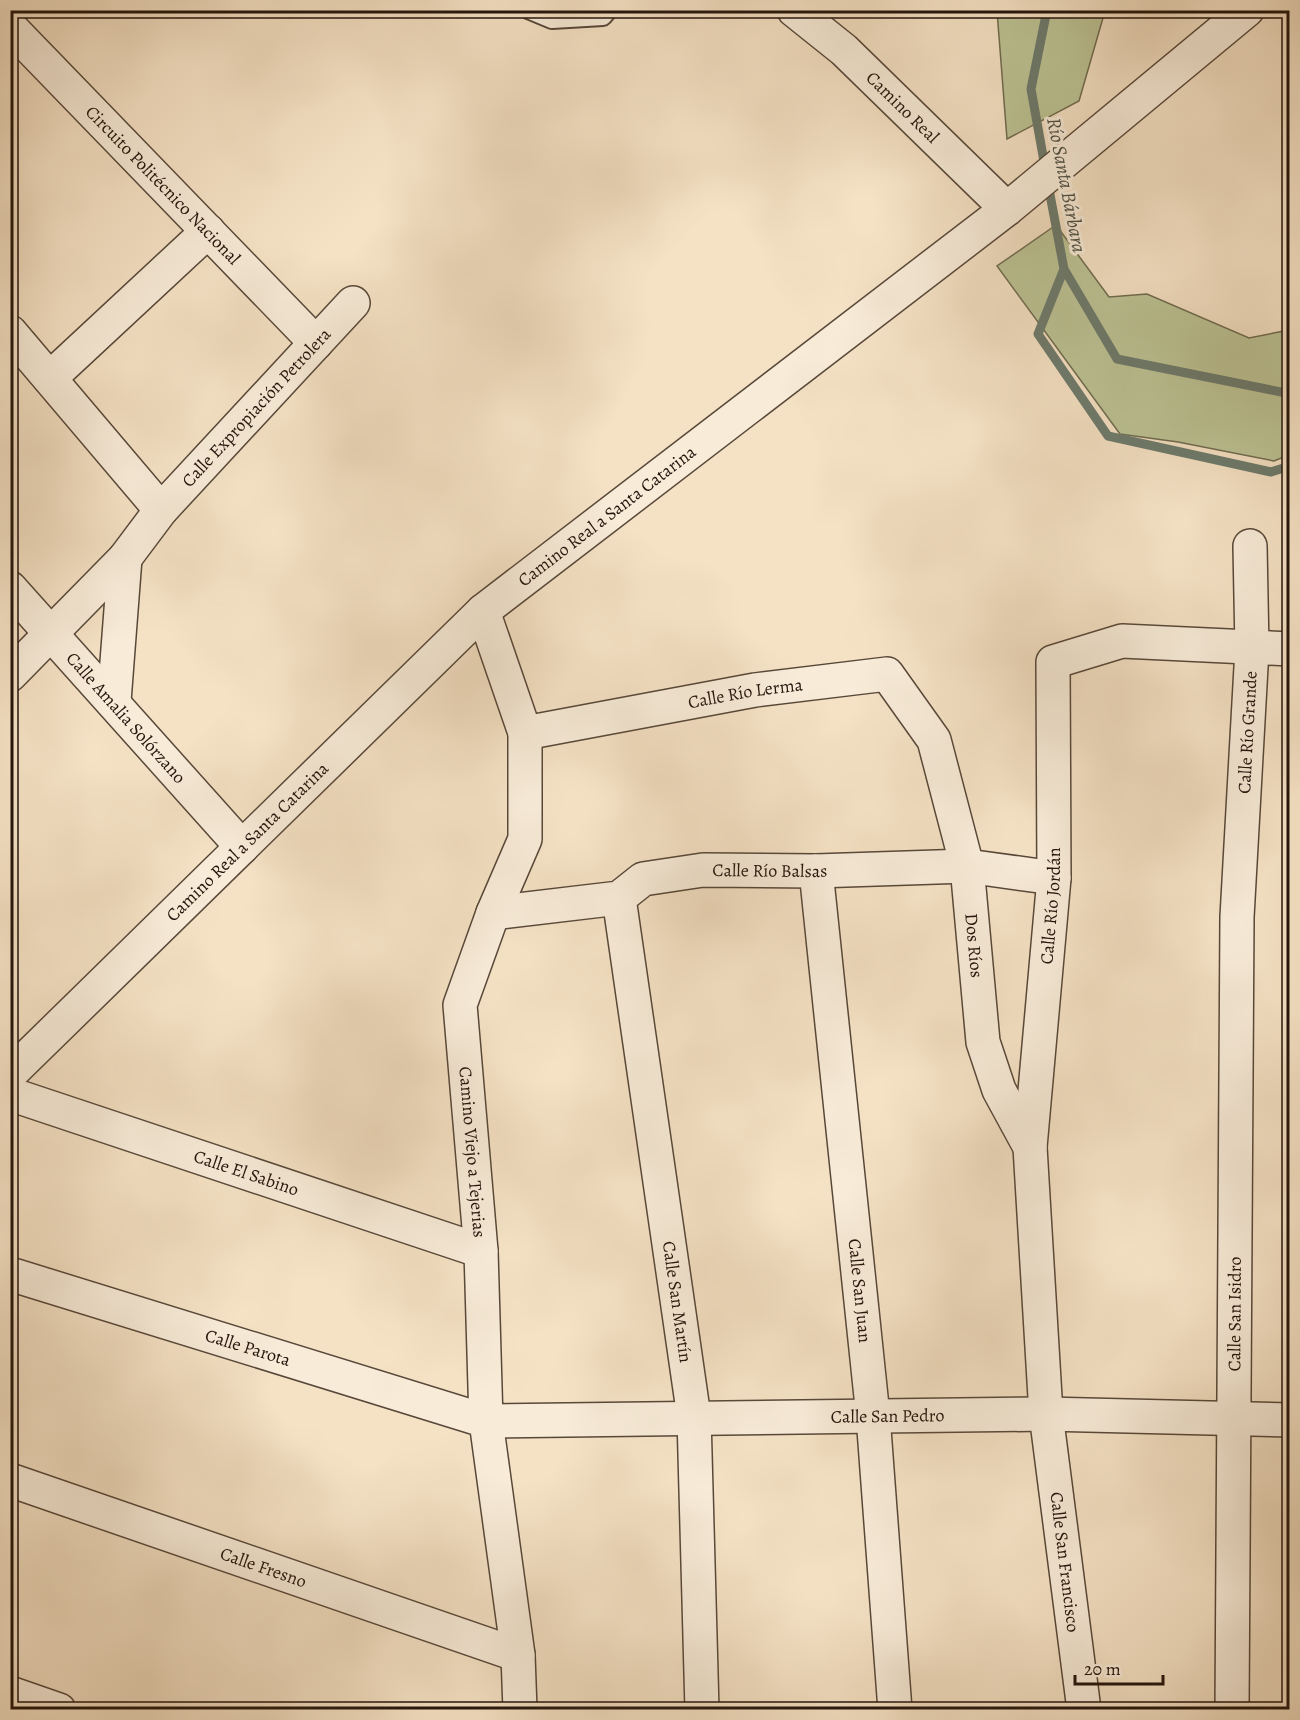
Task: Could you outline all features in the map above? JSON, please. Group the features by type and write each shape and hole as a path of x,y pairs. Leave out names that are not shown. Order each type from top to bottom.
{"street":[{"name":"Camino Real","path":"794,10 1019,199"},
{"name":"Camino Real a Santa Catarina","path":"10,1074 483,611 1019,199 1232,16"},
{"name":"Circuito Politécnico Nacional","path":"10,27 316,343"},
{"path":"50,378 208,231"},
{"name":"Calle Expropiación Petrolera","path":"10,675 125,558 161,510 353,303"},
{"path":"10,332 161,510"},
{"name":"Calle Río Grande","path":"1237,917 1251,649 1250,546"},
{"path":"114,701 125,558"},
{"name":"Calle Amalia Solórzano","path":"10,588 114,701 242,847"},
{"name":"Camino Viejo a Tejerias","path":"483,611 525,733 525,839 493,913 460,1005 481,1251 486,1421 518,1656 520,1710"},
{"name":"Calle Río Jordán","path":"1046,1414 1030,1147 1054,878 1053,662 1122,641 1251,649"},
{"path":"1251,649 1290,649"},
{"name":"Calle Río Lerma","path":"525,733 755,690 887,674 934,740"},
{"name":"Dos Ríos","path":"934,740 967,866 982,1042 999,1090 1030,1147"},
{"name":"Calle Río Balsas","path":"620,898 643,879 703,870 816,871 967,866 1054,878"},
{"name":"Calle San Juan","path":"816,871 873,1416 895,1710"},
{"path":"493,913 620,898"},
{"name":"Calle San Martín","path":"620,898 694,1418 702,1710"},
{"name":"Calle San Isidro","path":"1232,1710 1237,917"},
{"name":"Calle El Sabino","path":"10,1094 481,1251"},
{"name":"Calle Parota","path":"10,1274 486,1421"},
{"name":"Calle San Pedro","path":"486,1421 1046,1414 1290,1420"},
{"name":"Calle San Francisco","path":"1046,1414 1084,1710"},
{"name":"Calle Fresno","path":"10,1480 518,1656"},
{"path":"10,1693 59,1710"}],"lane":[{"path":"528,10 552,20 603,16 609,10"}],"green space":[{"path":"997,11 1105,11 1079,101 1007,139"},
{"path":"1056,225 1109,297 1147,294 1249,338 1289,330 1289,455 1274,461 1178,442 1120,434 997,266"}],"waterway":[{"name":"Río Santa Bárbara","path":"1045,167 1031,89 1047,10"},
{"name":"Río Santa Bárbara","path":"1048,184 1064,269 1117,359 1290,392"},
{"path":"1064,269 1038,334 1108,436 1271,472 1290,466"}]}
